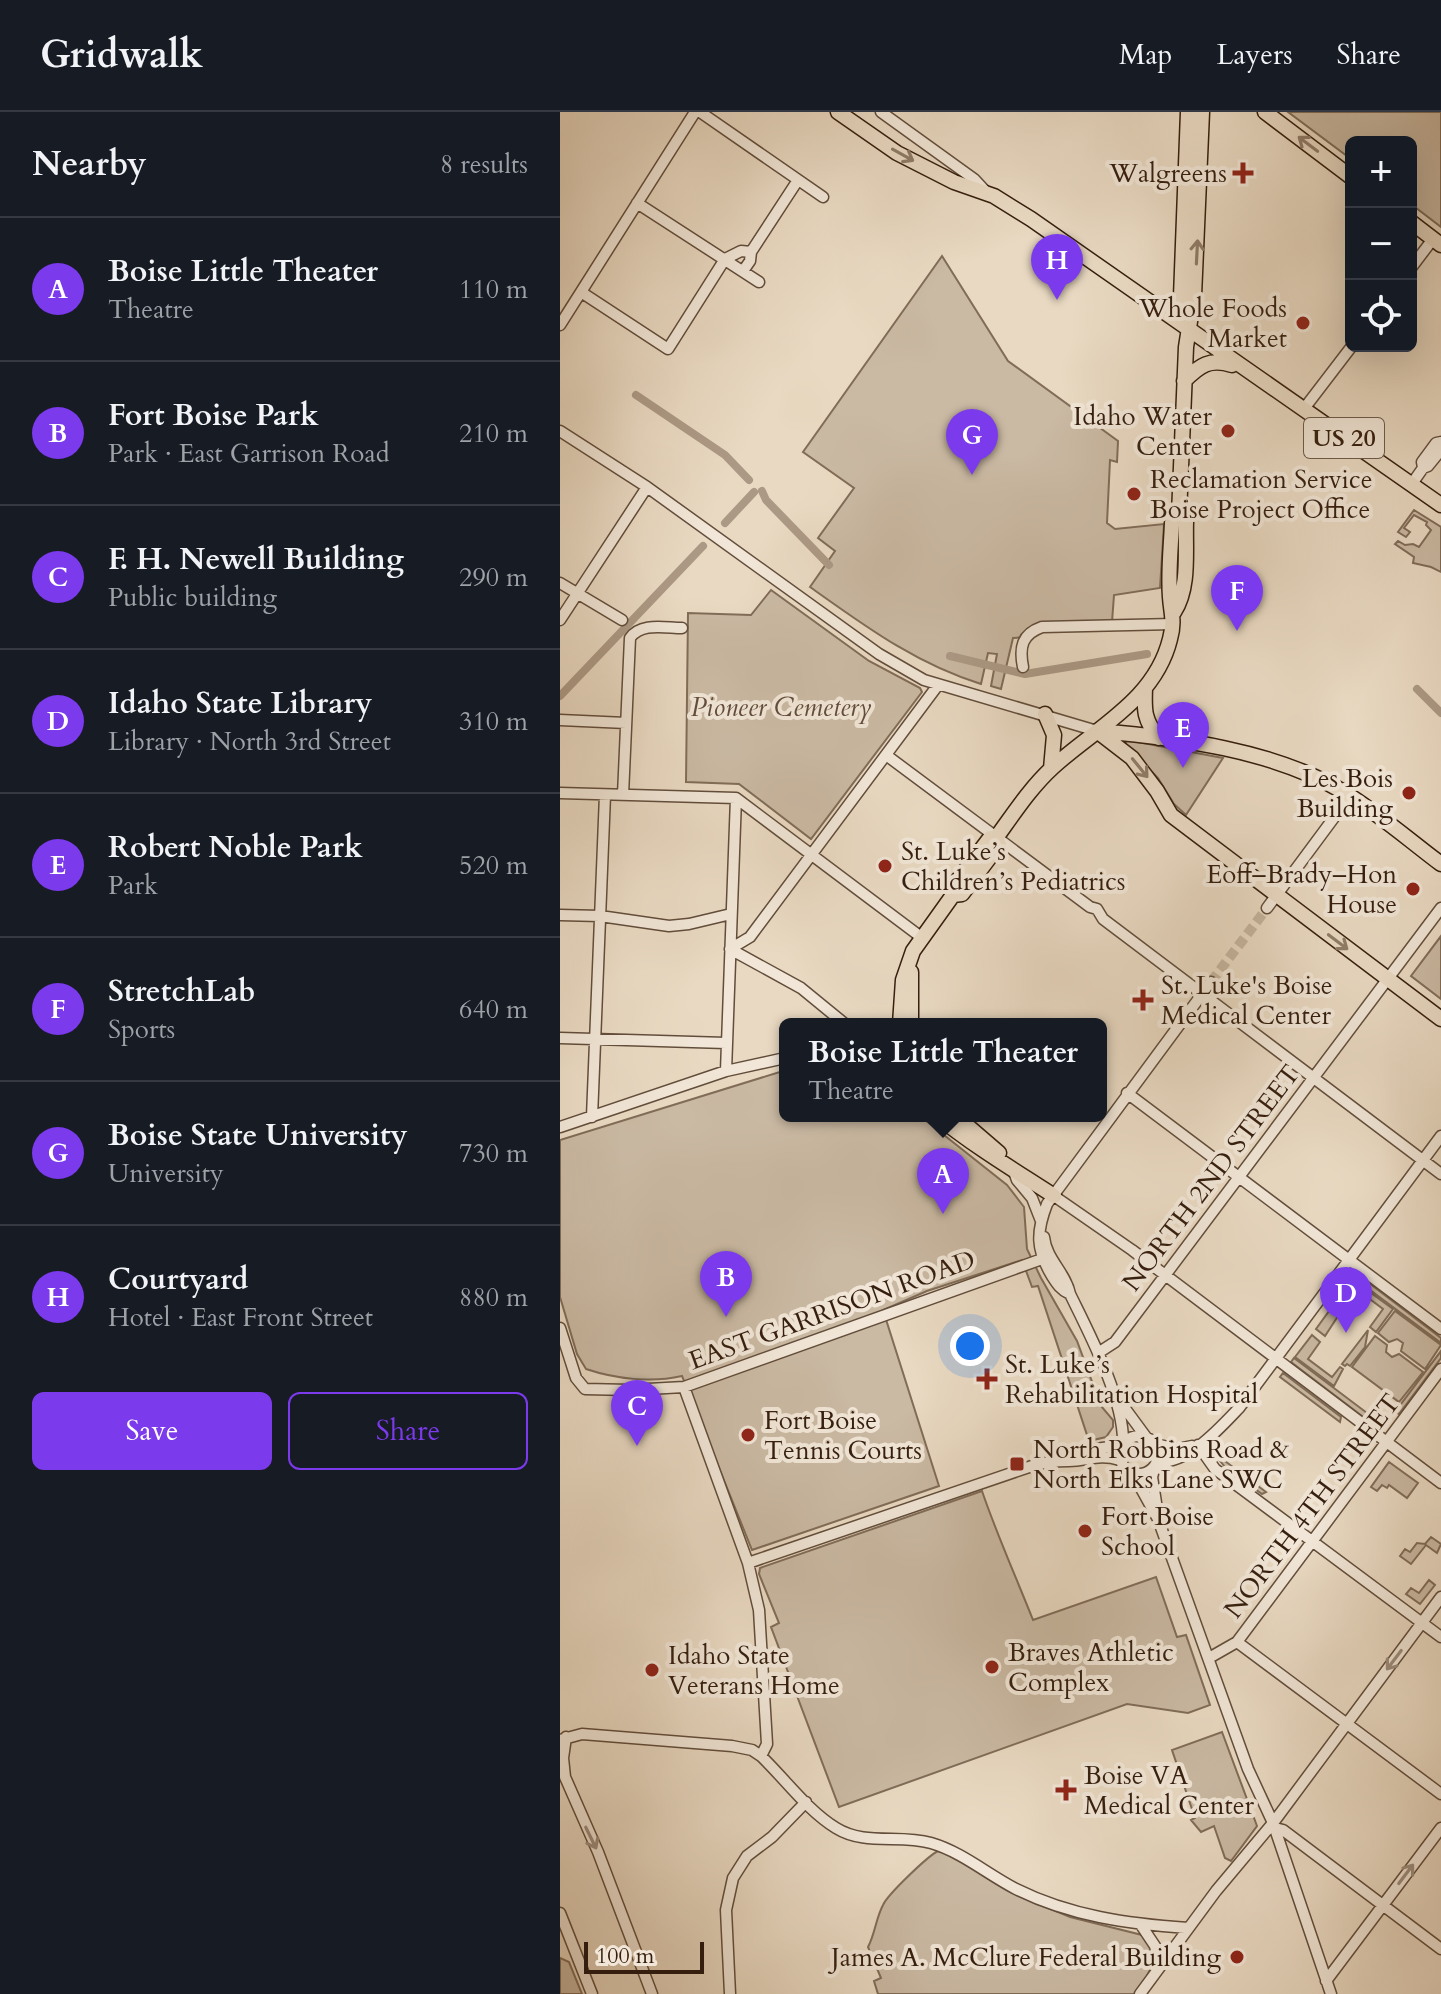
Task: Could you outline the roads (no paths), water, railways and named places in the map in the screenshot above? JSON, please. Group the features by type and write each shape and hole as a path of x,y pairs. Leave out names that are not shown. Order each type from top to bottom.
{"main road":[{"path":"838,112 897,153 954,182 988,194 1031,219 1188,329"},
{"path":"1188,112 1181,297 1188,329"},
{"path":"1174,618 1170,599 1172,523 1179,515 1184,381 1194,296 1202,112"},
{"path":"1265,112 1345,172"},
{"path":"1417,227 1437,242"},
{"name":"US 20","path":"1188,329 1441,505"},
{"path":"1184,381 1207,362 1224,363 1247,371"},
{"path":"900,1018 903,980 921,937 953,895 955,884 984,844 990,838 996,838 1051,769 1115,719 1161,667 1182,600 1186,522 1179,515"},
{"path":"1170,575 1176,570 1178,551 1185,546"},
{"path":"1145,688 1144,716 1159,738"},
{"path":"1045,714 1054,735 1051,769"},
{"path":"1097,731 1189,742 1289,765 1350,796 1441,864"},
{"path":"1097,731 1132,758 1146,774 1171,815 1441,1019"},
{"path":"910,961 911,1018"},
{"path":"945,1122 1054,1196"},
{"path":"963,1122 997,1149 1009,1165"}],"street":[{"path":"560,325 698,112 823,197"},
{"path":"881,112 948,159 988,194"},
{"path":"743,271 750,261 751,252 798,180"},
{"path":"637,203 759,282"},
{"path":"1417,262 1437,242"},
{"path":"581,292 668,349 725,259 741,251 751,252"},
{"path":"1303,410 1347,352"},
{"path":"560,431 647,487 879,654 938,685 1097,731"},
{"path":"1423,468 1422,462 1436,443 1441,442"},
{"path":"1411,485 1441,450"},
{"path":"560,620 647,487"},
{"path":"560,583 622,620"},
{"path":"1023,667 1020,655 1024,637 1042,627 1174,618"},
{"path":"623,795 632,633 647,628 682,628"},
{"path":"730,949 750,937 938,685"},
{"path":"560,720 626,723"},
{"path":"886,755 1090,907 1097,909 1103,919 1441,1174"},
{"path":"560,793 736,798 921,937"},
{"path":"592,1117 605,795"},
{"path":"1267,908 1350,796"},
{"path":"726,1071 736,798"},
{"name":"NORTH 2ND STREET","path":"1098,1353 1115,1342 1441,908"},
{"path":"560,915 600,916 669,926 731,914"},
{"path":"730,949 801,988 838,1018"},
{"path":"1107,1121 1211,982"},
{"path":"560,1038 726,1043"},
{"path":"560,1127 726,1071 779,1061"},
{"path":"1127,1093 1441,1329"},
{"path":"1070,1294 1063,1291 1042,1259 1038,1242 1041,1219 1047,1204 1106,1122"},
{"path":"1132,1472 1145,1473 1156,1464 1184,1454 1239,1408 1441,1136"},
{"path":"1009,1165 1032,1198 1041,1219 1049,1256 1068,1286 1112,1390 1122,1425 1120,1460"},
{"path":"1054,1196 1165,1275 1441,1483"},
{"name":"EAST GARRISON ROAD","path":"560,1328 576,1378 585,1389 684,1387 1042,1259"},
{"name":"NORTH 4TH STREET","path":"1209,1658 1237,1642 1441,1369"},
{"path":"684,1387 748,1563 759,1610 767,1744 761,1756"},
{"path":"1112,1390 1158,1455 1152,1485 1158,1519"},
{"path":"1061,1459 1064,1454 1123,1444 1135,1435 1177,1449 1198,1445"},
{"path":"1198,1445 1215,1469 1441,1637"},
{"path":"748,1563 1005,1474 1061,1459 1066,1461 1094,1456 1120,1460 1132,1472 1158,1519 1248,1769 1274,1826 1331,1994"},
{"path":"1140,1994 1188,1928 1274,1826 1441,1597"},
{"path":"1237,1642 1441,1794"},
{"path":"652,1994 598,1852 565,1777 563,1738 582,1734 752,1750 837,1829 853,1836 928,1842 959,1853 1018,1890 1064,1908 1141,1925 1188,1928"},
{"path":"730,1994 726,1910 733,1878 747,1856 772,1837 806,1802"},
{"path":"1274,1826 1441,1949"},
{"path":"1326,1981 1441,1828"},
{"path":"560,1913 592,1994"},
{"path":"1141,1925 1155,1946 1160,1966"}],"waterway":[{"path":"636,395 725,455 749,480"},
{"path":"762,491 766,500 829,565"},
{"path":"725,523 754,492"},
{"path":"560,696 703,546"},
{"path":"950,656 1025,674 1147,654"},
{"path":"1417,689 1441,713"}],"tunnel":[{"path":"1211,982 1267,908"}],"place":[{"name":"Walgreens","path":"1243,173"},
{"name":"Courtyard","path":"1057,300"},
{"name":"Whole Foods Market","path":"1303,323"},
{"name":"Idaho Water Center","path":"1228,431"},
{"name":"Boise State University","path":"972,475"},
{"name":"Reclamation Service Boise Project Office","path":"1134,494"},
{"name":"StretchLab","path":"1237,631"},
{"name":"Robert Noble Park","path":"1183,768"},
{"name":"Les Bois Building","path":"1409,793"},
{"name":"St. Luke’s Children’s Pediatrics","path":"885,866"},
{"name":"Eoff–Brady–Hon House","path":"1413,889"},
{"name":"St. Luke's Boise Medical Center","path":"1143,1000"},
{"name":"Boise Little Theater","path":"943,1214"},
{"name":"Fort Boise Park","path":"726,1317"},
{"name":"Idaho State Library","path":"1346,1333"},
{"name":"St. Luke’s Rehabilitation Hospital","path":"987,1379"},
{"name":"Fort Boise Tennis Courts","path":"748,1435"},
{"name":"F. H. Newell Building","path":"637,1446"},
{"name":"North Robbins Road & North Elks Lane SWC","path":"1017,1464"},
{"name":"Fort Boise School","path":"1085,1531"},
{"name":"Braves Athletic Complex","path":"992,1667"},
{"name":"Idaho State Veterans Home","path":"652,1670"},
{"name":"Boise VA Medical Center","path":"1066,1790"},
{"name":"James A. McClure Federal Building","path":"1237,1957"}],"park label":[{"name":"Pioneer Cemetery","path":"781,707"}]}
